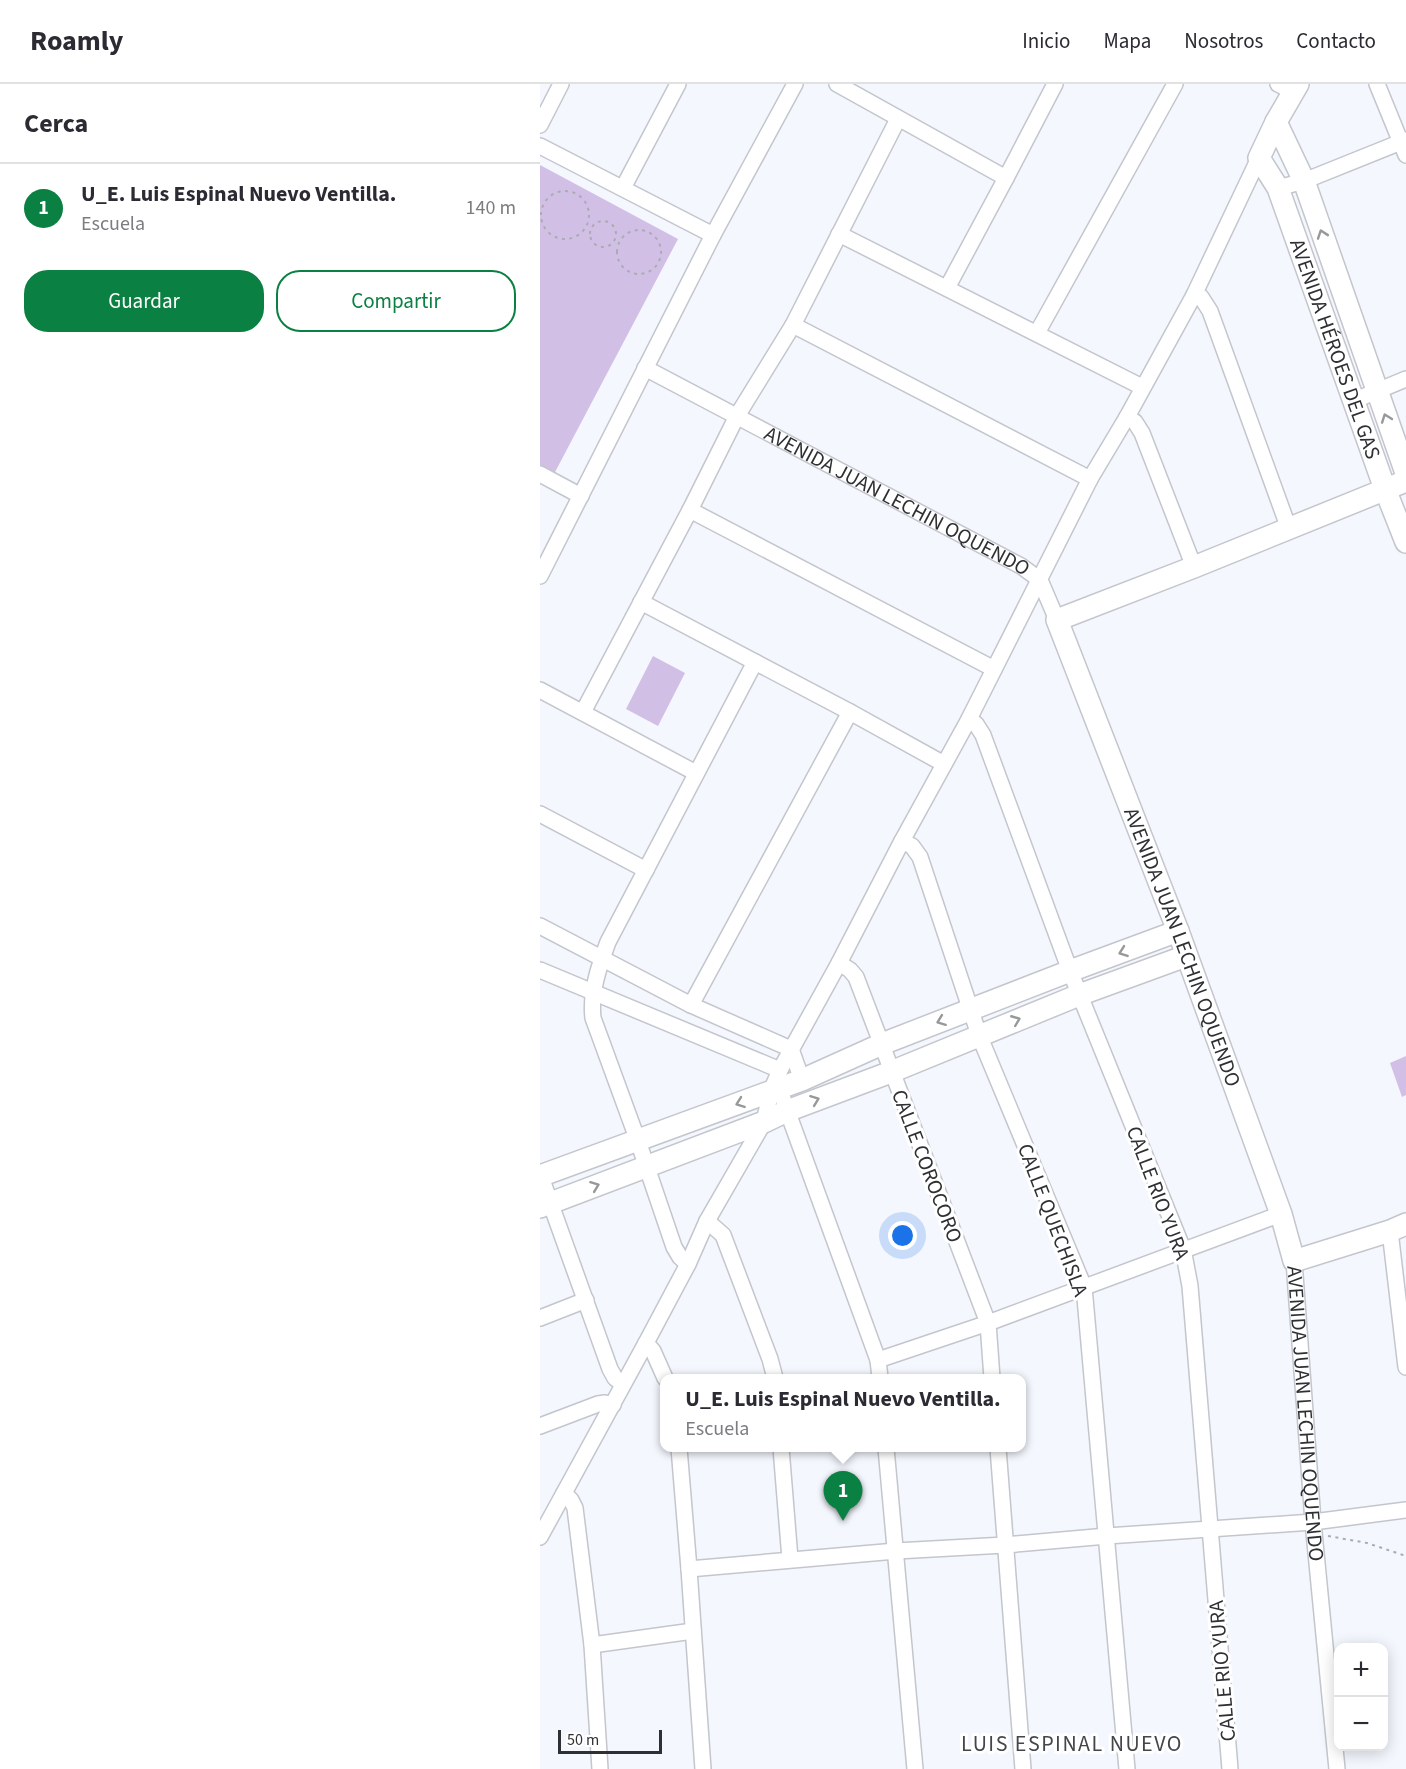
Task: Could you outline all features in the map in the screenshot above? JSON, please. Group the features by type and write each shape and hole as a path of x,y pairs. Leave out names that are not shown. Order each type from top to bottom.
{"street":[{"path":"540,125 561,84"},
{"path":"623,188 678,84"},
{"path":"540,576 713,235 795,84"},
{"path":"837,84 1006,178"},
{"path":"947,288 1053,84"},
{"path":"1037,333 1175,84"},
{"path":"1278,189 1404,145 1377,84"},
{"path":"540,1538 646,1344 688,1264 707,1221 764,1122 791,1049 969,719 1090,479 1194,295 1276,122 1290,87"},
{"path":"584,712 737,416 793,325 898,119"},
{"name":"AVENIDA HÉROES DEL GAS","path":"1276,122 1304,180 1406,473"},
{"path":"540,146 713,235"},
{"name":"AVENIDA HÉROES DEL GAS","path":"1259,158 1278,189 1406,542"},
{"path":"839,234 1142,387"},
{"path":"1194,295 1201,297 1209,311 1289,529"},
{"path":"793,325 1090,479"},
{"name":"AVENIDA JUAN LECHIN OQUENDO","path":"645,368 1021,566 1040,580 1058,620 1178,932 1281,1214 1294,1261 1313,1522 1336,1769"},
{"path":"1353,401 1406,379"},
{"path":"1126,417 1135,422 1142,432 1194,567"},
{"path":"540,474 581,496"},
{"path":"1058,620 1406,481"},
{"path":"690,510 994,669"},
{"path":"641,602 944,764"},
{"path":"688,1264 674,1247 593,1018 592,1007 602,957 608,942 755,662"},
{"path":"540,690 696,773"},
{"path":"691,1005 850,712"},
{"name":"CALLE RIO YURA","path":"969,719 976,724 983,735 1079,995 1183,1250 1190,1286 1230,1769"},
{"path":"540,814 646,870"},
{"name":"CALLE QUECHISLA","path":"902,841 912,846 920,857 979,1035 1084,1287 1127,1769"},
{"path":"540,926 691,1005 791,1049 802,1080"},
{"path":"623,1384 610,1370 586,1300 545,1205 540,1175 638,1141 777,1083 802,1080 882,1044 1178,932"},
{"path":"545,1205 764,1122 1079,995 1186,956"},
{"name":"CALLE COROCORO","path":"839,963 856,977 988,1323 992,1374"},
{"path":"540,970 594,991 777,1083 878,1360 880,1374"},
{"path":"878,1360 988,1323 1281,1214"},
{"path":"707,1221 723,1235 774,1374"},
{"path":"1294,1261 1398,1227 1406,1367"},
{"path":"540,1318 586,1300"},
{"path":"646,1344 653,1351 663,1374"},
{"path":"540,1426 598,1404 613,1405"},
{"path":"679,1452 703,1769"},
{"path":"781,1452 790,1559"},
{"path":"886,1452 915,1769"},
{"path":"998,1452 1023,1769"},
{"path":"564,1493 572,1500 575,1508 592,1645 600,1769"},
{"path":"689,1569 896,1551 1313,1522 1406,1510"},
{"path":"592,1645 693,1630"}],"path":[{"path":"560,191 576,193 587,204 589,219 586,227 575,237 559,239 552,236 542,223 542,207 552,194 560,191"},
{"path":"591,229 591,238 597,246 605,248 617,242 628,232 643,229 650,232 660,243 662,257 659,264 654,269 640,274 627,270 618,258 617,250 617,242 617,233 613,225 606,221 597,222 591,229"},
{"path":"586,227 591,229"},
{"path":"1313,1522 1320,1533 1325,1535 1367,1543 1406,1556"}],"shaded area":[{"path":"540,165 678,239 554,474 540,466"},
{"path":"653,656 685,673 658,726 626,709"},
{"path":"1406,1056 1406,1095 1402,1097 1390,1063"}],"place":[{"name":"U_E. Luis Espinal Nuevo Ventilla.","path":"843,1521"}],"district":[{"name":"LUIS ESPINAL NUEVO","path":"1072,1743"}]}
